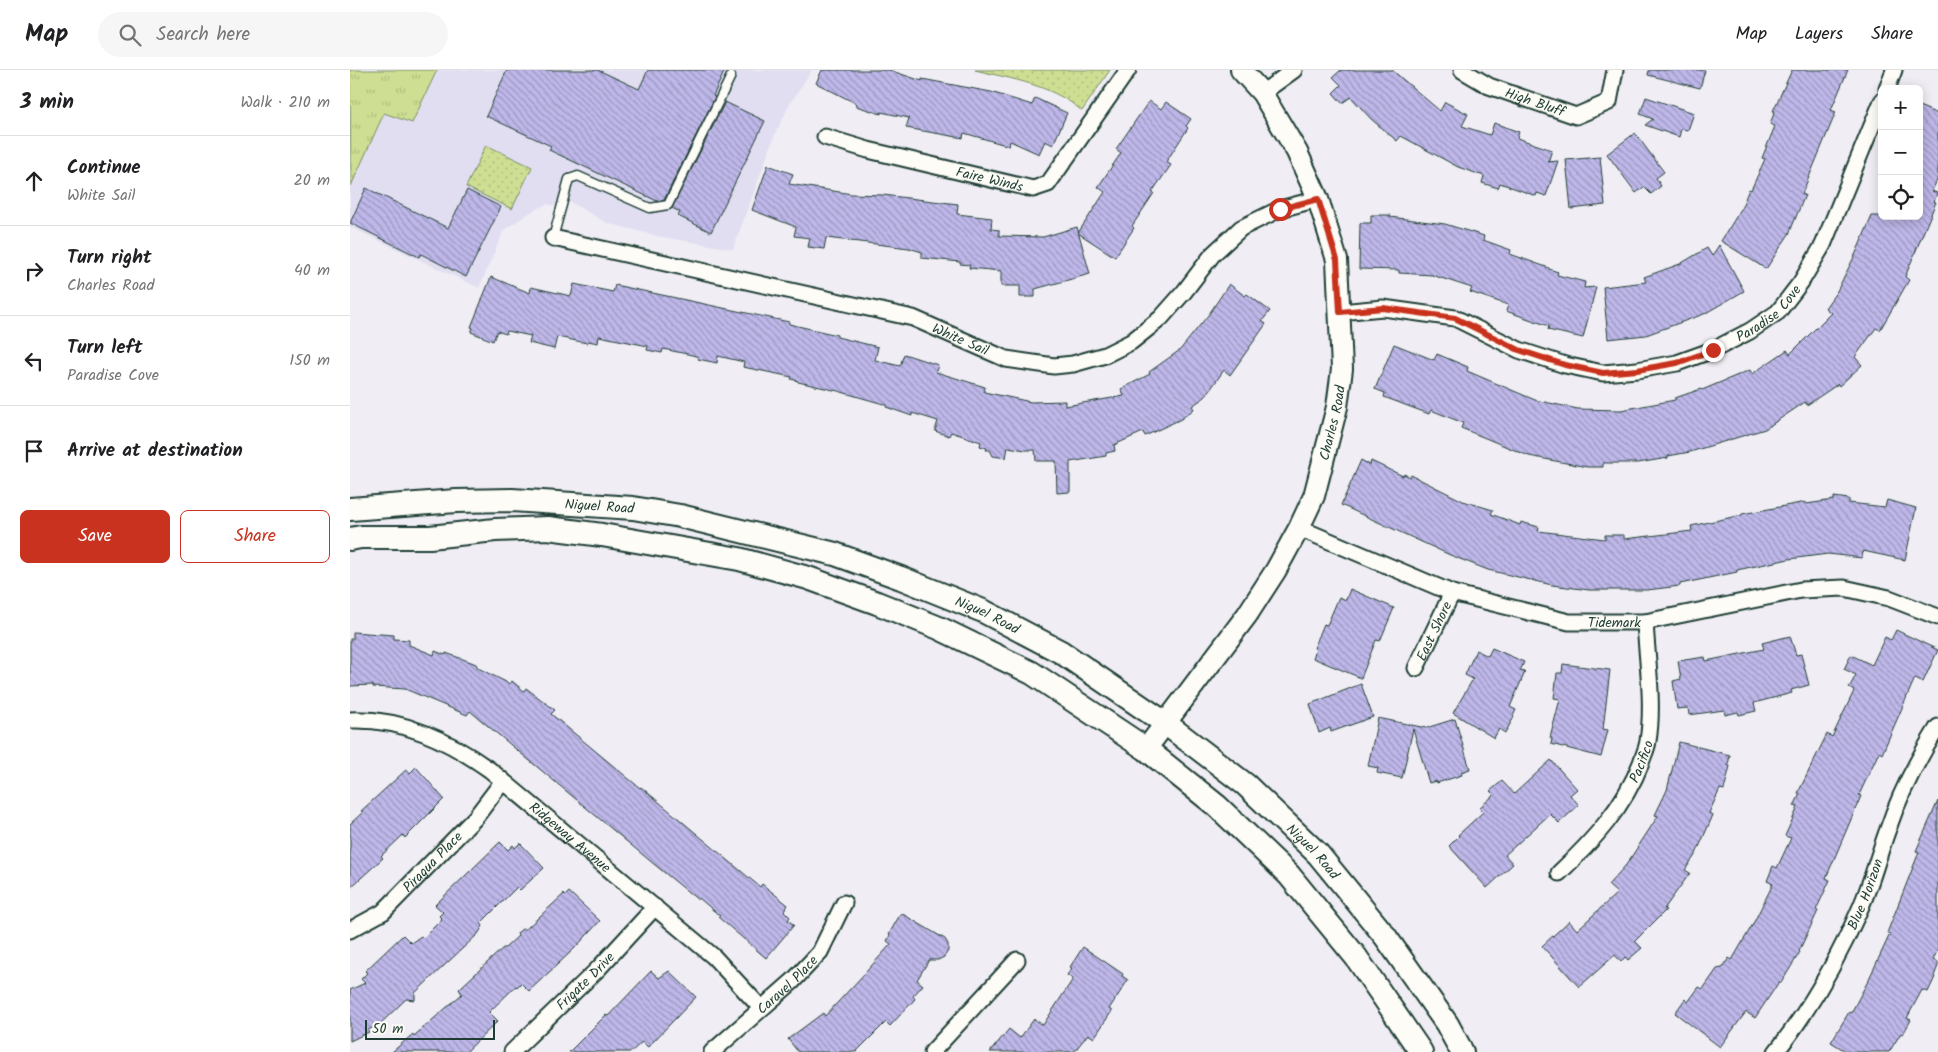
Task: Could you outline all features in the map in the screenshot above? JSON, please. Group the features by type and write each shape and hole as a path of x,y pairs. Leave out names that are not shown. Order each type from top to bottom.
{"main road":[{"name":"Niguel Road","path":"350,509 456,501 512,500 633,508 680,516 834,554 901,578 983,611 1061,652 1165,723 1246,785 1318,854 1385,936 1447,1024 1462,1052"},
{"name":"Niguel Road","path":"350,539 361,537 430,537 495,530 548,528 602,535 739,558 808,578 939,628 1032,673 1146,749 1217,806 1289,875 1356,957 1421,1052"}],"street":[{"name":"Faire Winds","path":"825,137 868,150 1032,189 1048,184 1128,70"},
{"name":"Charles Road","path":"1146,749 1247,615 1276,570 1314,496 1338,407 1342,369 1337,260 1318,199 1297,152 1262,93 1241,70"},
{"path":"1262,93 1294,70"},
{"name":"High Bluff","path":"1462,70 1489,86 1576,116 1609,102 1615,70"},
{"path":"1888,85 1894,70"},
{"name":"Paradise Cove","path":"1340,312 1383,308 1455,318 1519,350 1565,365 1603,373 1637,370 1677,363 1713,350 1750,331 1778,312 1801,282 1823,245 1878,111"},
{"name":"White Sail","path":"553,238 913,318 1006,359 1054,366 1073,364 1105,355 1131,342 1161,318 1213,254 1241,228 1280,209 1318,199"},
{"name":"Tidemark","path":"1299,528 1452,593 1569,622 1645,622 1801,590 1844,588 1889,598 1938,617"},
{"name":"East Shore","path":"1416,668 1452,593"},
{"name":"Pacifico","path":"1559,873 1586,847 1613,816 1634,780 1648,743 1650,711 1645,622"},
{"name":"Ridgeway Avenue","path":"350,720 402,726 436,737 468,754 714,957 761,1008"},
{"name":"Blue Horizon","path":"1776,1052 1813,1001 1840,951 1859,911 1888,827 1910,775 1938,726"},
{"name":"Piragua Place","path":"350,930 383,912 475,818 503,781"},
{"name":"Caravel Place","path":"712,1052 793,981 820,952 844,903"},
{"name":"Frigate Drive","path":"512,1052 598,969 655,907"},
{"path":"932,1052 1017,960"}],"lane":[{"path":"553,238 569,179 578,176 650,208 668,205 731,76"}],"shaded area":[{"path":"350,70 812,70 791,102 776,132 733,249 661,237 607,223 568,201 567,209 547,204 504,230 479,288 350,227"}],"green space":[{"path":"350,70 437,70 412,123 384,113 351,186"},
{"path":"975,70 1110,70 1082,111 1070,102 1045,89"},
{"path":"486,145 532,167 512,209 466,187"}],"building":[{"path":"507,70 598,70 639,89 648,70 725,70 713,96 715,97 664,200 657,201 549,150 551,146 486,116"},
{"path":"822,70 889,70 922,81 922,79 991,92 1032,105 1035,98 1067,113 1053,145 1045,141 1039,154 1010,141 1009,146 964,133 963,138 906,128 909,118 881,112 881,114 856,106 857,104 816,83"},
{"path":"1341,70 1392,70 1440,111 1445,102 1468,114 1462,126 1490,135 1494,123 1519,132 1517,138 1552,150 1548,162 1558,161 1546,196 1537,193 1536,196 1500,183 1498,188 1482,183 1484,176 1458,167 1401,136 1397,141 1371,119 1351,97 1342,103 1333,93 1341,85 1333,77"},
{"path":"1649,70 1705,70 1700,88 1648,75"},
{"path":"1792,70 1848,70 1831,110 1836,112 1802,194 1805,195 1789,234 1766,269 1721,241 1741,209 1765,159 1762,158 1775,126 1770,124 1775,111 1773,111"},
{"path":"1646,97 1694,113 1688,130 1681,129 1679,137 1645,125 1653,119 1640,114"},
{"path":"1149,101 1161,109 1166,102 1191,119 1186,126 1188,128 1166,162 1171,165 1152,192 1154,193 1132,226 1134,228 1115,257 1078,233 1105,192 1098,187 1121,153 1116,149"},
{"path":"725,102 765,121 711,232 678,216 680,212 672,208"},
{"path":"1923,108 1938,114 1938,178 1932,191 1937,193 1934,202 1936,202 1905,277 1909,280 1880,330 1876,328 1855,357 1862,365 1839,386 1838,384 1807,405 1805,402 1765,429 1690,452 1668,456 1668,458 1638,463 1603,463 1603,467 1587,467 1529,456 1461,428 1463,423 1431,410 1429,414 1384,397 1385,393 1375,389 1394,344 1434,360 1437,354 1468,367 1467,371 1535,400 1578,409 1621,410 1675,400 1675,398 1702,390 1750,370 1752,374 1787,350 1790,354 1831,313 1825,308 1837,291 1872,216 1878,216 1878,220 1923,220"},
{"path":"1635,133 1664,172 1656,178 1661,186 1651,194 1644,187 1636,193 1607,154"},
{"path":"1600,157 1605,205 1571,209 1566,160"},
{"path":"768,165 793,174 789,184 852,194 883,195 958,204 957,214 992,218 991,229 999,230 999,236 1043,237 1077,227 1090,274 1035,289 1035,297 1020,297 1020,286 1001,286 1001,271 969,268 970,265 960,264 960,262 922,258 922,252 909,248 826,238 824,249 808,247 810,238 794,236 796,227 752,210"},
{"path":"366,188 448,228 467,190 501,207 466,277 421,254 419,257 350,223"},
{"path":"1371,215 1390,215 1390,217 1445,224 1484,236 1483,240 1511,250 1510,254 1558,272 1557,275 1585,282 1584,288 1596,287 1583,338 1548,330 1549,326 1506,311 1508,305 1470,292 1472,288 1432,275 1399,273 1399,270 1359,269 1360,223 1371,223"},
{"path":"1719,245 1744,291 1704,314 1646,335 1608,339 1603,287 1646,282 1644,277 1680,264 1707,248 1712,256"},
{"path":"491,277 530,293 531,287 571,296 574,284 613,292 615,285 789,322 789,324 878,347 875,360 900,366 904,354 938,365 936,372 985,387 984,392 1031,402 1065,401 1065,406 1124,396 1121,389 1150,374 1149,372 1180,350 1209,314 1229,284 1245,296 1247,294 1270,311 1262,321 1266,324 1230,375 1224,370 1205,397 1192,406 1194,409 1181,419 1145,436 1143,432 1114,445 1115,451 1106,453 1106,456 1070,462 1070,492 1057,493 1056,461 1036,461 1035,450 1008,447 1006,458 993,456 990,450 980,446 981,442 951,432 949,436 935,431 938,421 912,413 912,416 886,407 887,405 798,382 791,379 792,377 743,367 744,362 718,356 717,363 663,349 662,353 647,350 648,346 599,336 598,343 588,341 587,343 557,337 554,349 529,343 531,336 507,331 506,334 497,331 493,341 471,332 473,328 471,327"},
{"path":"1361,460 1370,465 1371,461 1403,476 1404,474 1410,477 1411,475 1463,501 1493,510 1491,514 1520,525 1521,522 1539,527 1538,531 1605,539 1605,535 1624,535 1624,539 1692,531 1691,526 1806,502 1806,504 1834,500 1834,497 1849,499 1849,503 1885,507 1887,500 1916,508 1905,560 1863,551 1862,558 1828,554 1789,559 1737,570 1737,572 1680,584 1680,586 1647,590 1589,590 1552,585 1488,570 1450,555 1341,505"},
{"path":"1350,589 1394,608 1380,641 1376,640 1361,678 1313,658 1316,649 1314,648 1324,624 1327,625 1339,597 1346,600"},
{"path":"1896,630 1938,650 1923,682 1915,678 1882,754 1879,752 1859,795 1861,796 1826,878 1830,880 1800,952 1781,983 1779,982 1755,1018 1746,1012 1720,1047 1675,1013 1685,999 1688,1002 1699,987 1703,989 1717,969 1722,968 1729,958 1732,960 1773,884 1767,881 1773,866 1777,868 1791,838 1785,836 1798,807 1794,806 1800,794 1798,793 1827,734 1832,737 1854,691 1849,688 1856,675 1844,669 1851,655 1872,665 1885,637 1891,640"},
{"path":"353,632 394,635 394,639 409,640 409,645 434,655 435,651 445,655 446,653 471,662 476,664 478,668 510,684 512,681 524,691 526,688 555,710 551,714 629,779 760,887 762,884 788,905 784,911 790,917 788,920 794,925 766,958 699,898 698,900 470,711 467,715 405,689 373,687 373,685 350,686 350,639 353,639"},
{"path":"1790,636 1796,655 1801,654 1809,685 1791,690 1792,693 1754,703 1756,711 1739,715 1738,712 1725,715 1724,710 1689,715 1688,708 1677,709 1673,681 1681,679 1678,661 1705,657 1706,661 1764,649 1762,643"},
{"path":"1492,648 1524,662 1520,671 1525,672 1510,707 1516,710 1514,717 1505,733 1499,729 1494,738 1453,713 1473,679 1465,675 1476,650 1488,656"},
{"path":"1563,664 1610,670 1603,729 1608,730 1601,757 1551,744 1552,738 1550,738 1560,699 1554,698 1557,673 1562,673"},
{"path":"1361,684 1373,717 1331,732 1330,728 1319,733 1310,704"},
{"path":"1378,718 1426,728 1455,719 1470,769 1461,772 1462,775 1437,783 1436,781 1429,783 1413,729 1402,778 1377,773 1378,768 1368,766"},
{"path":"1679,742 1730,755 1728,765 1730,766 1724,790 1720,789 1709,813 1713,815 1696,854 1685,870 1690,873 1664,909 1666,910 1635,941 1642,948 1628,960 1625,957 1621,962 1615,955 1579,987 1542,946 1569,921 1577,930 1617,893 1608,885 1626,865 1658,816 1655,815 1667,790"},
{"path":"1551,760 1577,789 1570,795 1579,805 1559,823 1550,814 1505,855 1513,864 1487,888 1449,846 1483,812 1479,808 1494,795 1490,791 1502,781 1514,794"},
{"path":"416,767 444,799 405,838 403,835 381,856 383,858 350,888 350,824 363,812 361,811 407,769 410,773"},
{"path":"1938,801 1938,949 1933,960 1938,962 1938,966 1935,977 1928,992 1922,990 1907,1018 1911,1020 1889,1052 1847,1052 1831,1042 1849,1012 1851,1013 1890,934 1887,933 1919,852 1916,851"},
{"path":"500,842 508,850 513,845 515,848 520,843 544,868 520,890 517,887 481,923 483,926 478,934 415,993 415,1000 406,999 380,1024 368,1030 369,1032 350,1041 350,990 365,983 361,979 367,973 365,971 403,935 411,943 421,936 423,938 442,919 439,916 443,912 435,905"},
{"path":"569,892 600,921 574,949 529,991 521,983 489,1012 498,1021 466,1052 392,1052 413,1034 414,1036 462,994 459,989 518,936 517,933 522,929 526,929 564,894 565,896"},
{"path":"901,913 945,939 948,944 948,951 944,957 938,960 929,960 917,980 923,985 913,996 915,999 890,1026 886,1022 856,1052 798,1052 788,1039 823,1013 825,1016 865,973 891,944 887,941 889,934"},
{"path":"1083,947 1123,974 1122,976 1128,980 1109,1009 1112,1011 1094,1038 1088,1034 1074,1052 990,1052 1009,1029 1020,1038 1034,1019 1043,1025 1073,979 1067,975"},
{"path":"651,971 659,978 669,971 696,997 648,1047 642,1042 631,1052 569,1052 606,1015 608,1016"}],"route":[{"path":"1280,209 1318,199 1337,260 1340,312 1383,308 1455,318 1519,350 1565,365 1603,373 1637,370 1677,363 1713,350"}]}
